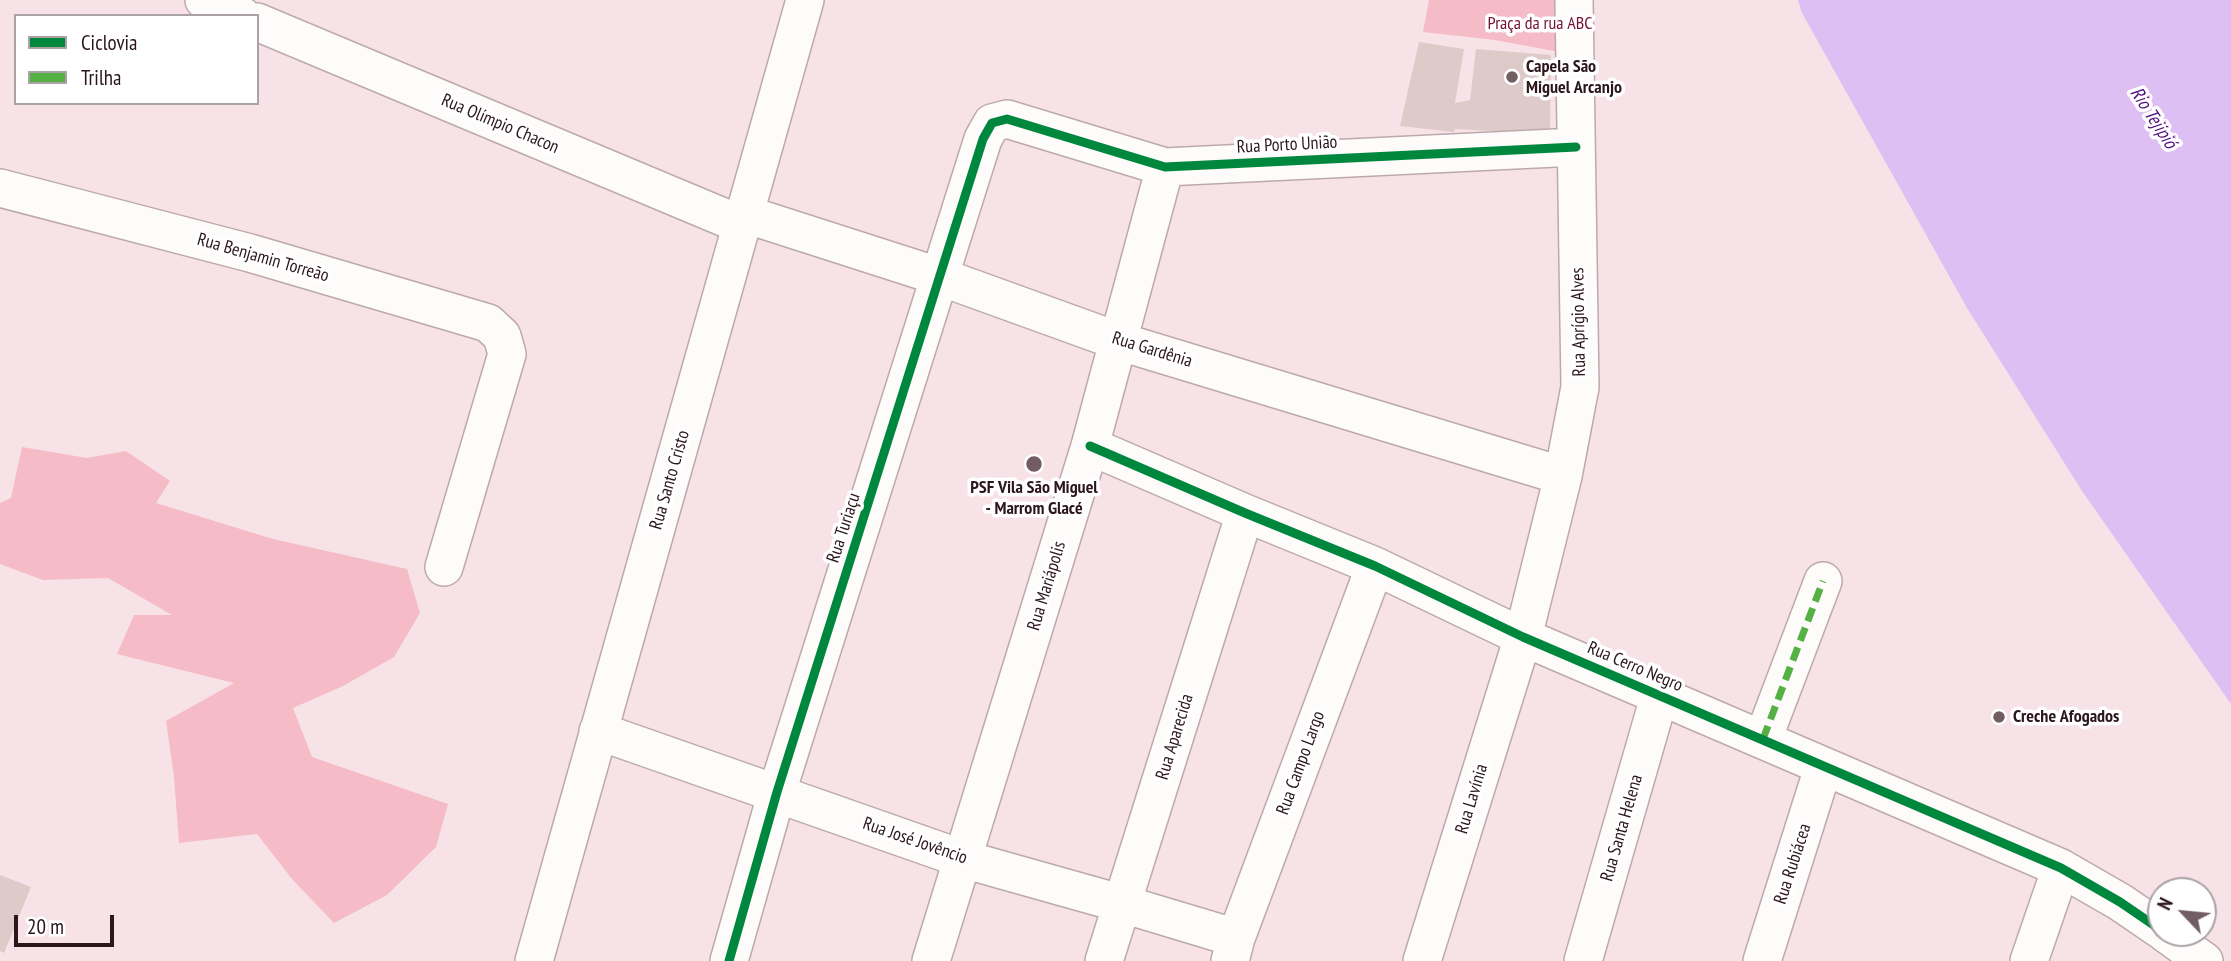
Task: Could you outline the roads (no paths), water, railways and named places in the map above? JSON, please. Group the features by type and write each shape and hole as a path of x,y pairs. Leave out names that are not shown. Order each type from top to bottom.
{"street":[{"path":"204,0 237,14"},
{"name":"Rua Santo Cristo","path":"534,961 806,0"},
{"name":"Rua Aprígio Alves","path":"1522,637 1563,477 1580,387 1574,0"},
{"name":"Rua Olímpio Chacon","path":"259,23 744,220"},
{"name":"Rua Porto União","path":"1007,118 1165,167 1576,146"},
{"name":"Rua Turiaçu","path":"729,961 777,792 983,139 992,123 1007,118"},
{"name":"Rua Mariápolis","path":"931,961 1090,446 1165,167"},
{"name":"Rua Benjamin Torreão","path":"0,188 250,253 488,323 502,336 507,354 444,567"},
{"name":"Rua Gardênia","path":"744,220 941,277 1118,341 1563,477"},
{"name":"Rua Cerro Negro","path":"1090,446 1375,566 1522,637 1660,694 1823,768 2061,869 2120,902 2147,921"},
{"name":"Rua Aparecida","path":"1104,961 1245,513"},
{"name":"Rua Campo Largo","path":"1233,950 1375,566"},
{"path":"1763,739 1823,581"},
{"name":"Rua Lavínia","path":"1422,961 1522,637"},
{"name":"Rua Santa Helena","path":"1583,961 1660,694"},
{"name":"Rua José Jovêncio","path":"598,731 964,859 1123,904 1233,950"},
{"name":"Rua Rubiácea","path":"1762,961 1823,768"},
{"path":"2029,961 2061,869"},
{"name":"Rua Cerro Negro","path":"2184,947 2204,961"}],"water":[{"name":"Rio Tejipió","path":"1798,0 2231,0 2231,704 2082,491 1967,308 1802,13"}],"place":[{"name":"Capela São Miguel Arcanjo","path":"1512,77"},
{"name":"PSF Vila São Miguel - Marrom Glacé","path":"1034,464"},
{"name":"Creche Afogados","path":"1999,717"}],"park label":[{"name":"Praça da rua ABC","path":"1540,24"}]}
